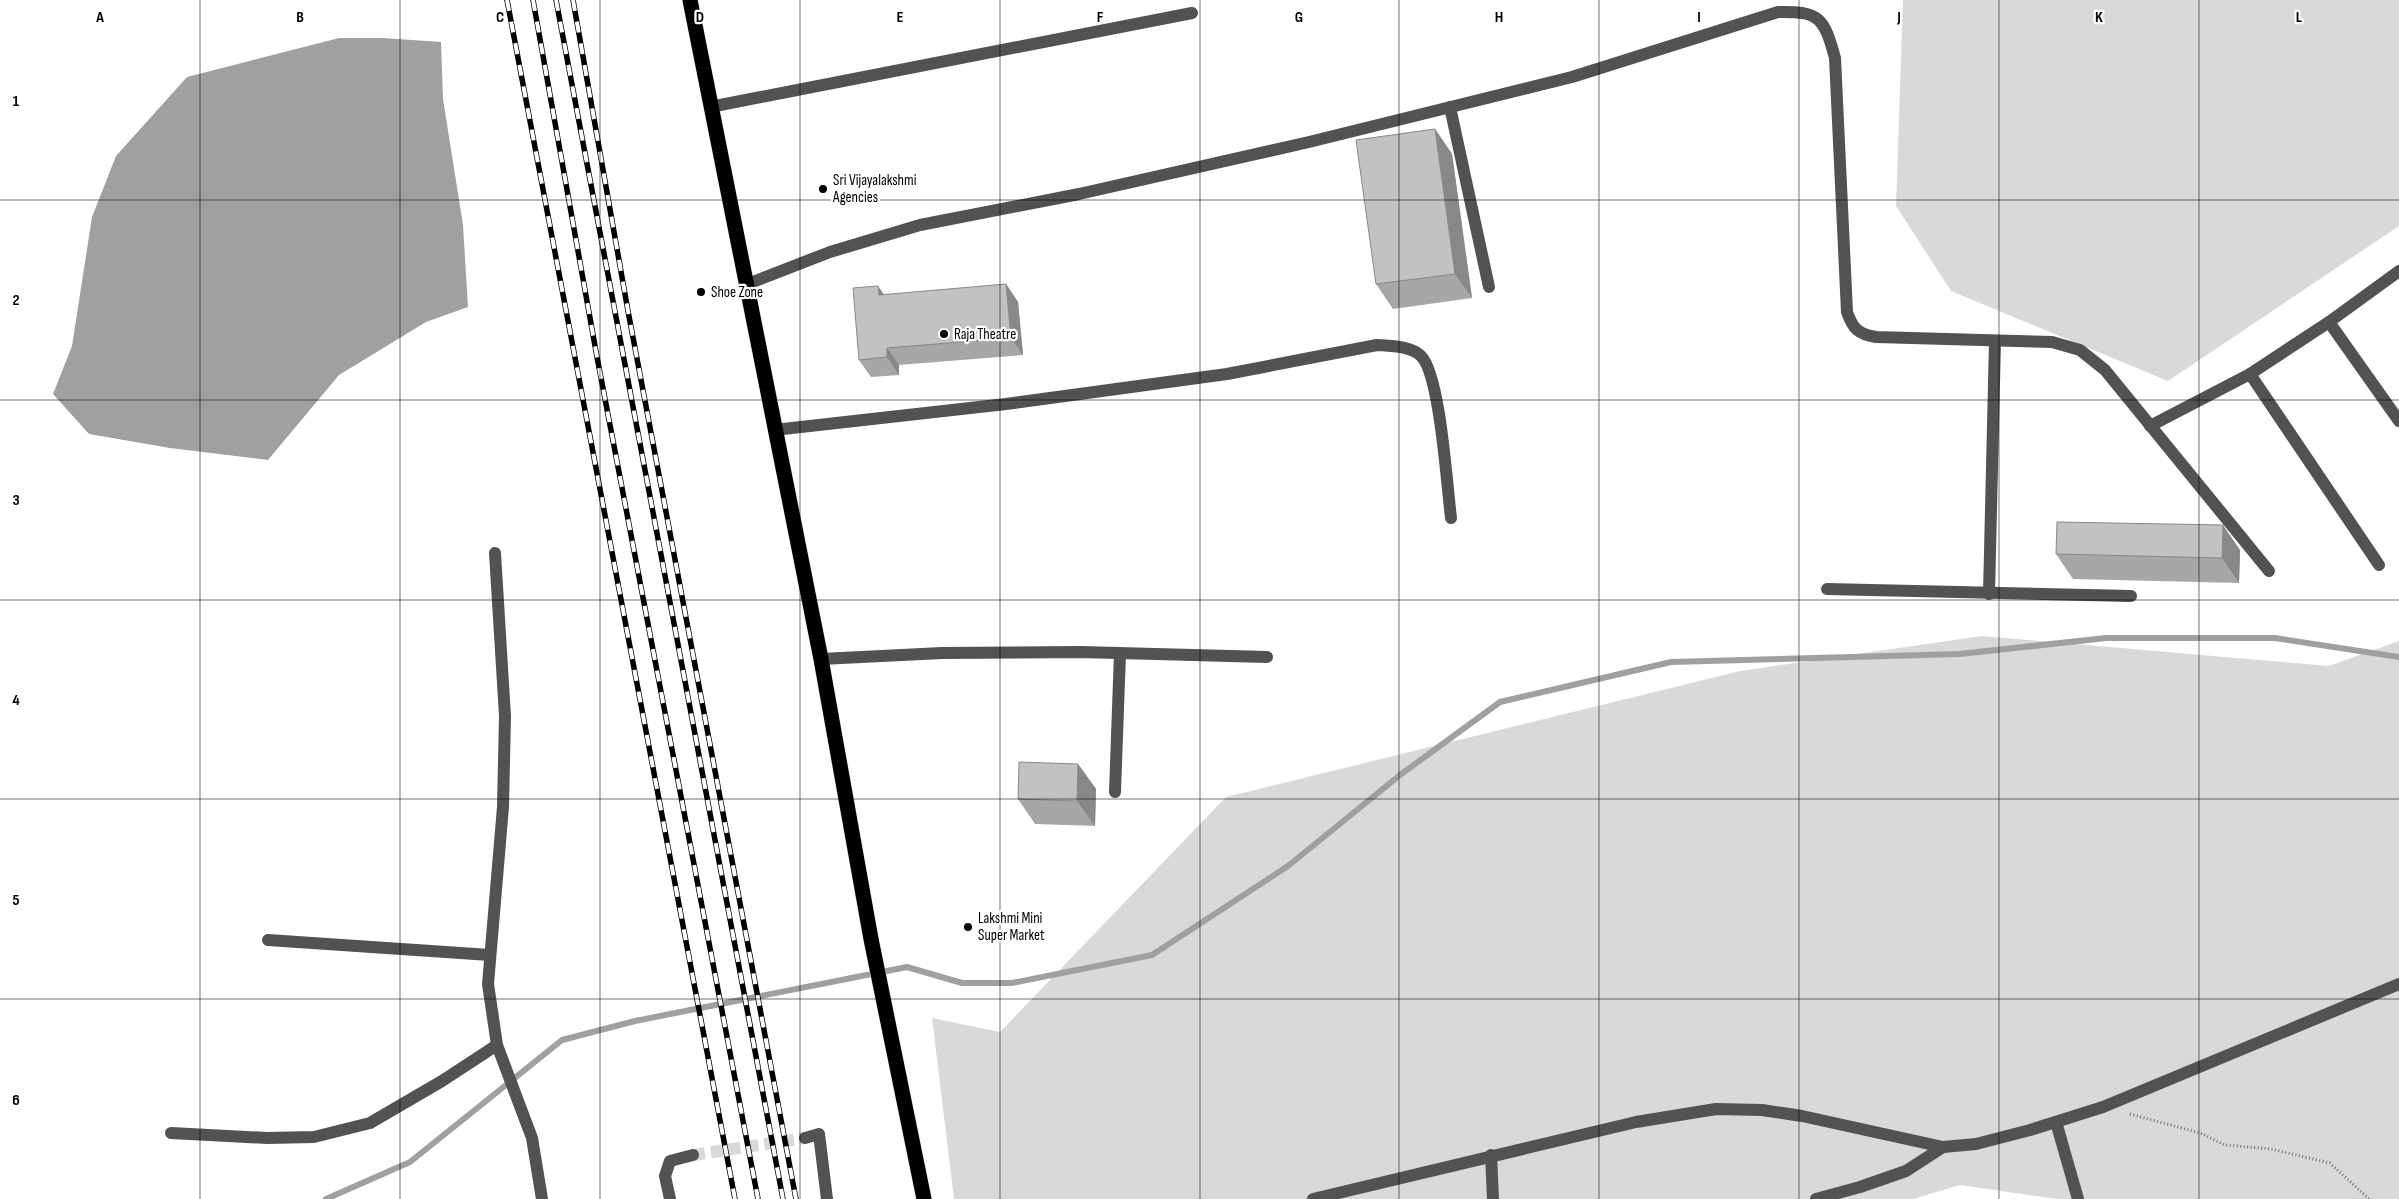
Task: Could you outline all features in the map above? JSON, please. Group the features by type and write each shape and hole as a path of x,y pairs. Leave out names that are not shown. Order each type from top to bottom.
{"highway":[{"path":"690,0 745,285 821,659 871,939 924,1199"}],"street":[{"path":"745,285 830,252 920,225 1089,192 1309,142 1572,77 1778,12 1806,6 1821,22 1830,38 1835,58 1847,312 1852,327 1862,335 1876,337 2052,342 2080,350 2105,370 2269,571"},
{"path":"710,107 1192,13"},
{"path":"1450,107 1489,287"},
{"path":"2150,426 2250,374 2329,322 2399,271"},
{"path":"2329,322 2399,421"},
{"path":"1989,594 1995,341"},
{"path":"774,430 1006,404 1217,375 1377,345 1401,347 1421,356 1434,381 1451,518"},
{"path":"2250,374 2378,564"},
{"path":"495,553 505,716 503,808 488,984 497,1045 532,1138 542,1199"},
{"path":"1827,589 2131,596"},
{"path":"821,659 942,653 1120,653 1267,657"},
{"path":"1115,792 1120,653"},
{"path":"268,940 490,955"},
{"path":"1313,1199 1491,1155 1636,1122 1716,1109 1762,1110 1802,1116 1943,1147 1976,1144 2103,1107 2208,1065 2399,984"},
{"path":"171,1133 267,1138 314,1137 370,1123 442,1081 497,1045"},
{"path":"2056,1122 2078,1199"},
{"path":"805,1138 819,1134 828,1199"},
{"path":"1816,1199 1860,1187 1906,1171 1943,1147"},
{"path":"670,1199 665,1176 670,1160 692,1155"},
{"path":"1491,1155 1493,1199"}],"path":[{"path":"2103,1107 2200,1133 2225,1145 2271,1149 2330,1163 2369,1199"}],"shaded area":[{"path":"1903,0 2399,0 2399,226 2168,381 1951,291 1896,206"},
{"path":"339,38 383,38 441,42 443,99 463,225 468,307 426,322 339,375 268,460 170,448 89,434 53,394 72,346 92,217 116,156 187,77"},
{"path":"1982,636 2329,666 2399,641 2399,1199 2057,1199 1960,1185 1913,1199 954,1199 932,1018 1000,1032 1226,797 1740,671"}],"building":[{"path":"1435,129 1455,274 1376,284 1356,140"},
{"name":"Raja Theatre","path":"1006,284 1011,338 887,348 887,357 859,360 853,288 878,286 879,295"},
{"path":"2057,522 2223,525 2222,558 2056,554"},
{"path":"1019,762 1078,764 1077,801 1018,799"}],"waterway":[{"path":"326,1199 410,1162 562,1040 635,1021 907,967 962,983 1012,983 1152,955 1288,866 1400,775 1500,702 1671,662 1960,654 2106,638 2275,638 2399,657"}],"tunnel":[{"path":"693,1155 805,1138"}],"railway":[{"path":"507,0 735,1199"},
{"path":"533,0 597,357 758,1199"},
{"path":"556,0 783,1199"},
{"path":"573,0 628,311 796,1199"}],"place":[{"name":"Sri Vijayalakshmi Agencies","path":"823,189"},
{"name":"Shoe Zone","path":"701,292"},
{"name":"Raja Theatre","path":"944,334"},
{"name":"Lakshmi Mini Super Market","path":"968,927"}]}
